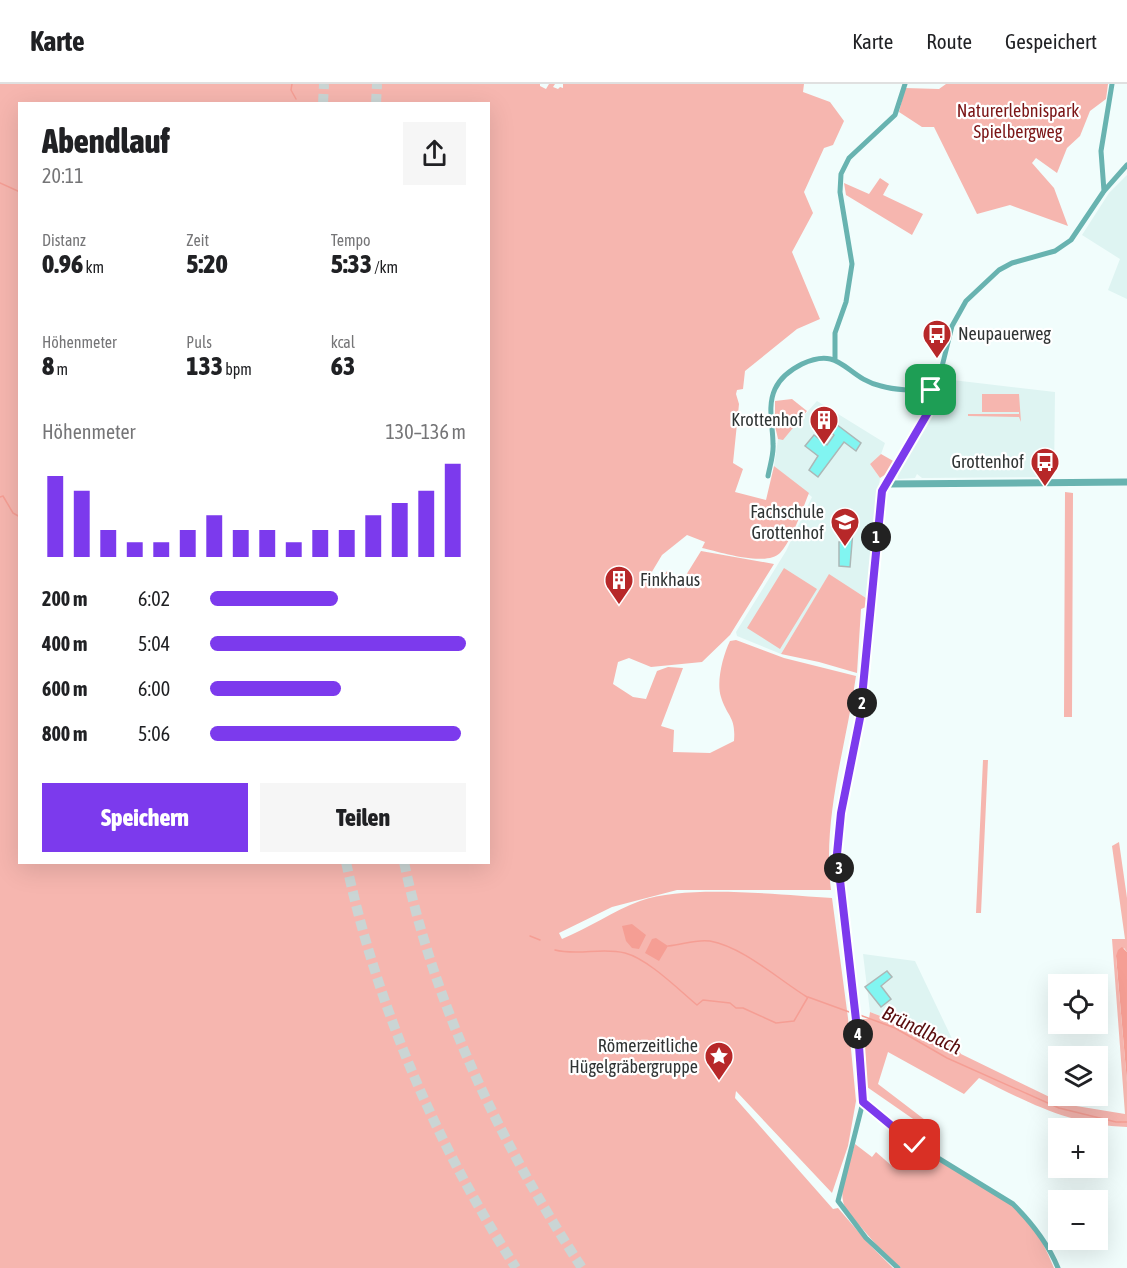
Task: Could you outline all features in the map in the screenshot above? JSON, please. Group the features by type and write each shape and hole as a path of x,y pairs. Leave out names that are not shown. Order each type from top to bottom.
{"street":[{"path":"835,360 835,333 846,302 852,264 840,192 841,174 849,158 895,115 903,84"},
{"path":"1104,190 1101,143 1113,84"},
{"path":"898,1268 866,1238 838,1201 863,1102 837,854 841,813 860,718 865,678 882,491 930,409 952,326 966,301 999,270 1012,263 1064,247 1104,190 1127,165"},
{"path":"768,476 773,449 771,412 775,389 793,369 821,357 835,360 855,374 880,386 936,390"},
{"path":"887,484 1127,482"},
{"path":"863,1102 915,1145 999,1193 1013,1204 1028,1219 1051,1250 1058,1268"}],"shaded area":[{"path":"1127,175 1127,299 1108,290 1120,259 1082,235 1109,193"},
{"path":"944,379 1055,392 1054,477 922,478 917,474 915,478 898,479 897,475 936,403"},
{"path":"817,401 885,443 881,454 870,464 880,478 866,598 829,575 781,654 737,636 736,632 786,551 812,497 774,466 778,439 783,439"},
{"path":"632,924 646,935 639,949 632,948 626,941 622,926"},
{"path":"656,938 668,946 659,961 645,953 652,939"},
{"path":"1122,947 1127,952 1127,1082 1116,956"},
{"path":"863,954 915,961 955,1045 870,1012"}],"green space":[{"path":"0,84 540,84 546,89 549,84 555,84 553,87 558,89 563,88 563,84 804,84 803,92 830,102 844,121 833,145 824,148 804,192 813,213 792,252 820,319 797,329 745,371 743,389 737,390 736,394 739,404 733,463 743,469 735,492 766,500 774,466 809,493 789,541 780,553 773,557 754,559 702,548 705,542 687,535 662,555 650,575 660,582 667,571 683,580 701,551 774,564 730,635 702,662 651,667 629,658 618,662 613,684 633,697 646,699 657,671 668,667 683,668 661,726 674,730 673,752 710,753 734,741 734,726 723,704 719,684 723,661 730,641 736,640 784,658 856,676 832,809 829,863 831,890 677,890 612,907 559,933 562,939 640,901 683,893 734,892 832,898 848,1018 856,1101 848,1146 832,1193 736,1091 735,1098 833,1209 838,1208 893,1268 0,1268"},
{"name":"Naturerlebnispark Spielbergweg","path":"946,84 1108,84 1106,99 1090,111 1080,136 1067,148 1057,173 1036,158 1032,163 1054,188 1068,226 1010,205 977,214 934,127 922,127 899,112 905,88 939,89"},
{"path":"880,178 889,184 883,195 923,214 912,235 846,195 844,183 869,194"},
{"path":"982,394 1019,394 1021,422 1019,417 968,416 968,414 1019,414 1019,412 982,412"},
{"path":"792,399 807,411 783,440 778,439 775,426 775,401"},
{"path":"881,454 895,462 889,472 880,478 870,464"},
{"path":"1065,492 1073,493 1072,717 1064,717"},
{"path":"784,568 817,589 780,649 747,628"},
{"path":"829,574 866,598 866,607 861,609 857,673 781,654"},
{"path":"983,760 988,760 981,913 976,913"},
{"path":"1119,842 1127,898 1127,952 1124,948 1116,957 1127,1082 1127,1127 1108,1125 1108,1118 1068,1117 1033,1104 979,1078 964,1094 888,1052 878,1084 933,1126 929,1130 867,1087 863,1019 869,1019 870,1012 955,1045 961,1054 1048,1096 1048,1106 1076,1106 1125,1114 1112,939 1125,939 1112,846"},
{"path":"911,1143 988,1186 1015,1207 1035,1231 1054,1268 901,1268 879,1248 847,1211 842,1196 855,1144 872,1157 876,1152 892,1166"}],"building":[{"name":"Krottenhof","path":"824,415 861,443 856,451 844,442 818,477 809,470 818,456 805,446 814,435 827,445 834,435 819,422"},
{"name":"Fachschule Grottenhof","path":"842,529 853,530 850,567 839,566 839,542 841,542"},
{"path":"887,971 892,977 881,986 891,999 881,1007 865,987"}],"waterway":[{"path":"292,84 291,90 296,99"},
{"path":"0,183 18,191"},
{"path":"0,497 3,496 13,513 18,516"},
{"name":"Bründlbach","path":"530,936 540,940"},
{"path":"668,946 694,941 722,944 760,964 807,997"},
{"name":"Bründlbach","path":"555,950 625,953 653,968 697,1005 703,1000 730,1003 736,1008 743,1008 776,1023 794,1021 808,997 852,1013"},
{"name":"Bründlbach","path":"857,1014 895,1028 947,1058 1059,1108 1116,1122 1127,1122"}],"tunnel":[{"path":"323,102 324,84"},
{"path":"376,102 377,84"},
{"path":"346,864 374,969 413,1073 460,1173 516,1268"},
{"path":"404,864 417,916 434,970 474,1073 524,1173 582,1268"}],"place":[{"name":"Neupauerweg","path":"937,360"},
{"name":"Krottenhof","path":"824,446"},
{"name":"Grottenhof","path":"1045,488"},
{"name":"Fachschule Grottenhof","path":"845,548"},
{"name":"Finkhaus","path":"619,606"},
{"name":"Römerzeitliche Hügelgräbergruppe","path":"719,1082"}],"route":[{"path":"915,1145 863,1102 859,1046 837,854 841,813 860,718 865,678 882,491 930,409 936,390 931,390"}]}
